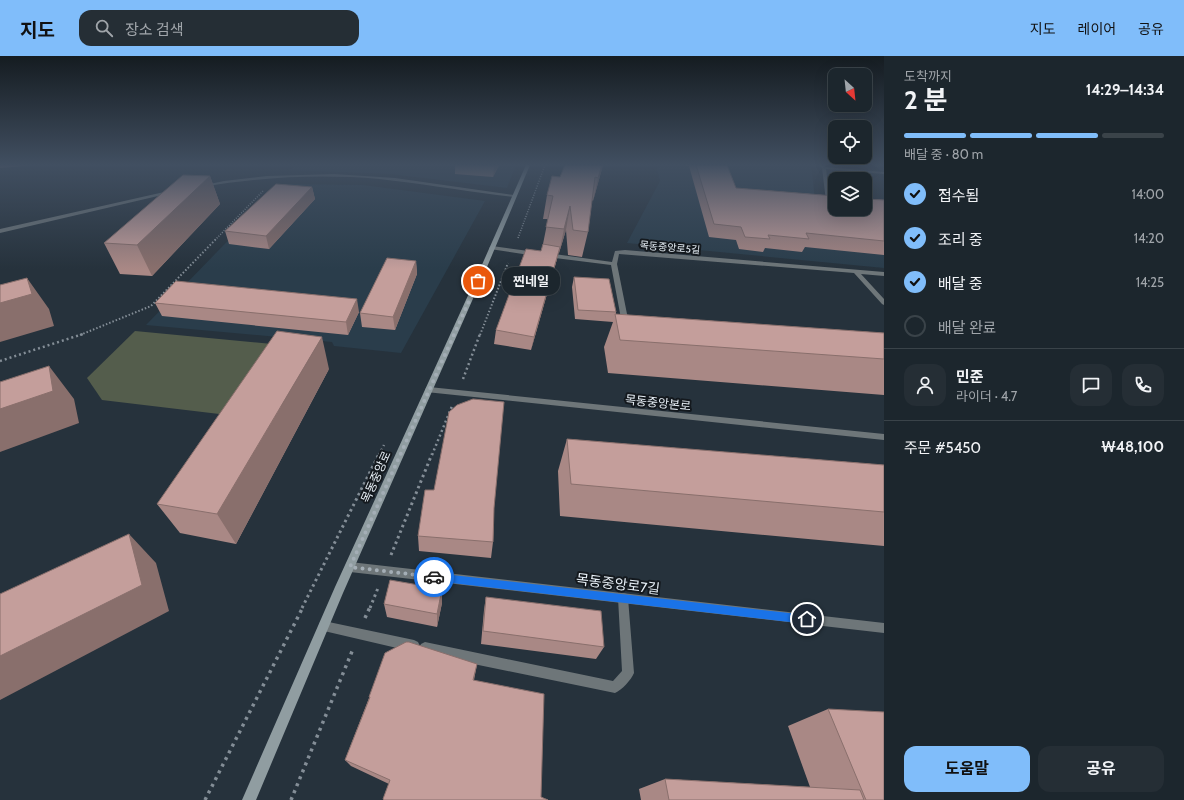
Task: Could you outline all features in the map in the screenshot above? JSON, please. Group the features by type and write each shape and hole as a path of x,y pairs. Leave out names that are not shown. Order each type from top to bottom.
{"main road":[{"name":"목동중앙로","path":"249,800 324,626 512,200"}],"street":[{"path":"0,231 136,200"},
{"path":"492,248 614,264 625,324 632,325"},
{"name":"목동중앙로5길","path":"614,264 617,252 625,252 884,274"},
{"path":"856,272 884,303"},
{"name":"목동중앙본로","path":"429,390 884,437"},
{"name":"목동중앙로7길","path":"350,567 884,628"},
{"path":"324,626 462,657 615,687 628,673 622,598"}],"path":[{"path":"0,361 95,330 151,306 255,200"},
{"path":"291,800 457,394 532,200"},
{"path":"205,800 386,443"}],"shaded area":[{"path":"268,200 475,200 485,201 401,353 334,346 332,342 146,325"},
{"path":"650,200 815,200 815,204 828,207 828,216 872,216 872,213 884,214 884,268 627,243"}],"green space":[{"path":"135,331 283,345 236,416 102,400 87,378"}],"building":[{"path":"154,200 185,200 137,245 104,243"},
{"path":"259,200 300,200 266,236 225,231"},
{"path":"552,200 592,200 588,232 573,230 570,206 564,229 546,227"},
{"path":"707,200 828,200 828,216 872,216 872,200 884,200 884,241 806,233 809,239 768,235 770,239 745,237 741,227 714,224"},
{"path":"543,244 560,247 534,337 496,330 526,249 541,251"},
{"path":"387,258 416,261 393,317 360,313"},
{"path":"574,277 609,279 616,312 578,310"},
{"path":"27,278 32,294 0,303 0,285"},
{"path":"176,281 357,299 346,322 155,303"},
{"path":"615,314 884,333 884,359 620,340"},
{"path":"277,331 322,337 217,514 157,504"},
{"path":"49,366 53,391 0,409 0,382"},
{"path":"473,399 504,402 494,508 493,542 418,536 425,490 434,490 449,412 457,405"},
{"path":"567,439 884,465 884,512 571,484"},
{"path":"129,534 142,585 0,656 0,594"},
{"path":"390,580 442,589 437,614 384,604"},
{"path":"486,597 601,611 604,647 483,631"},
{"path":"406,642 477,664 473,680 544,694 541,797 548,800 384,800 383,799 390,780 345,760 370,697 385,653"},
{"path":"828,709 884,712 884,800 866,800"},
{"path":"665,779 860,790 864,800 669,800"}],"way so far":[{"path":"434,577 350,567 478,281"}],"place":[{"name":"찐네일","path":"478,281"}],"route":[{"path":"434,577 807,619"}]}
